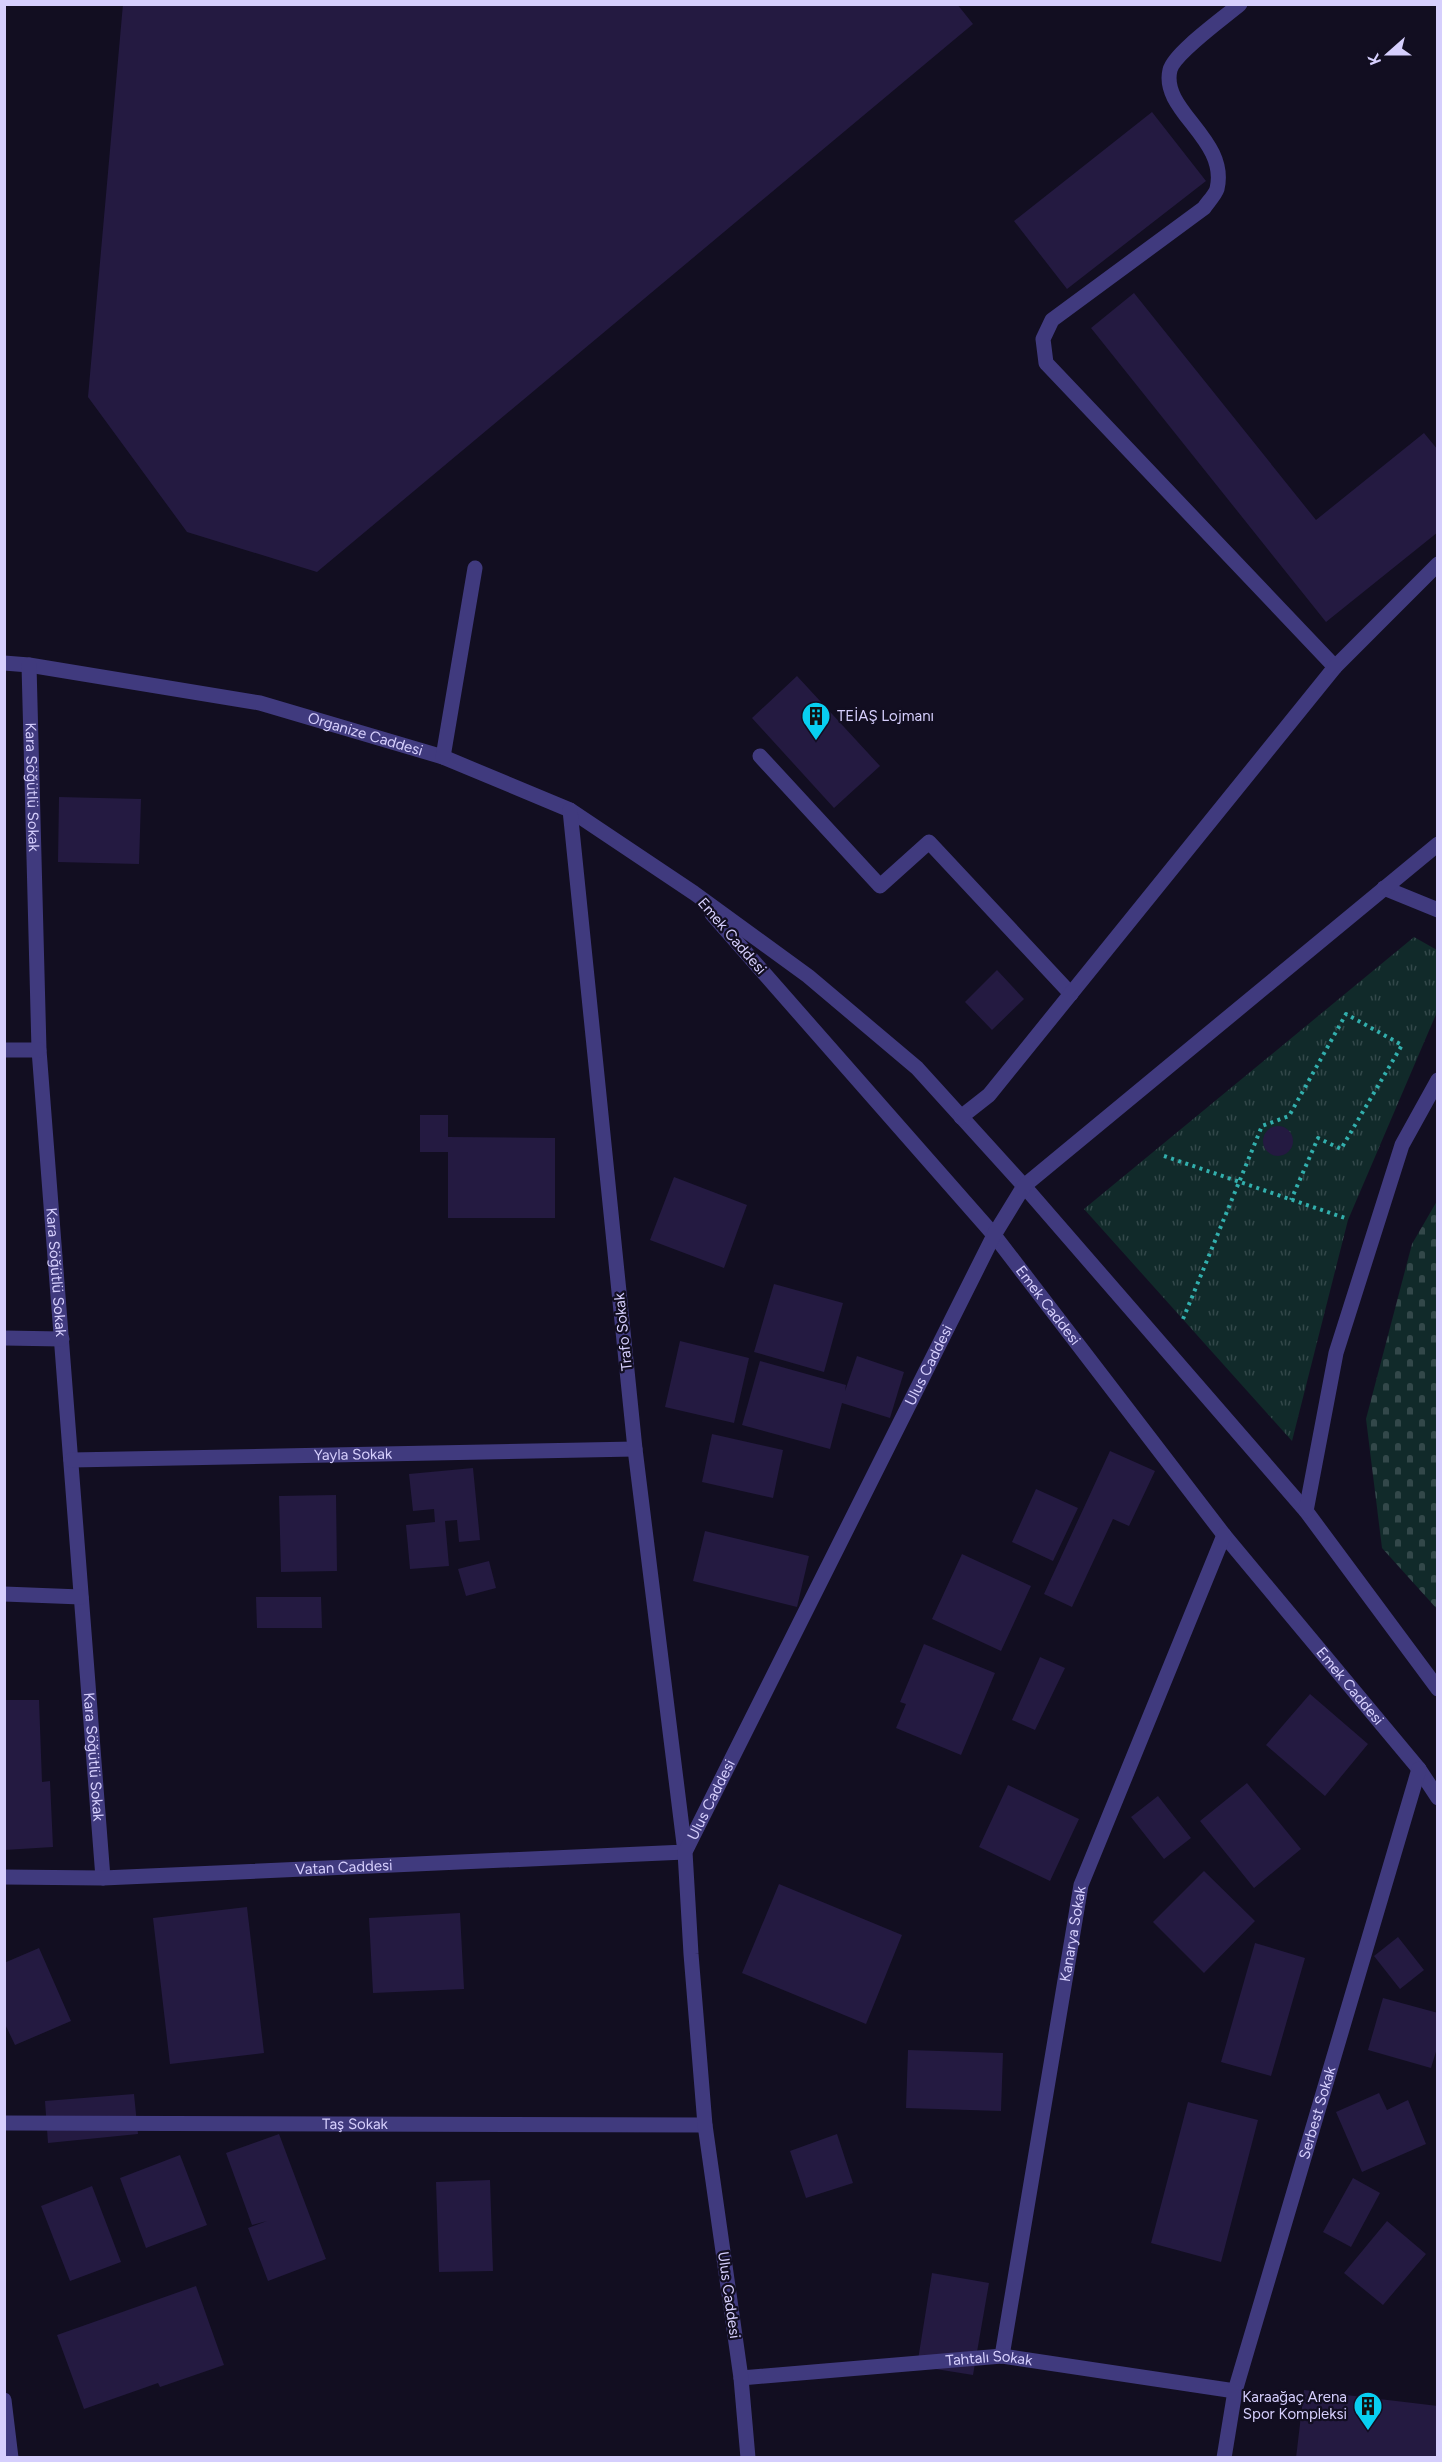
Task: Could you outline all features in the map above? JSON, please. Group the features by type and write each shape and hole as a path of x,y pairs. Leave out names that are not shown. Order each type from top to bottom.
{"street":[{"path":"1240,4 1181,54 1170,69 1170,86 1176,100 1210,146 1218,168 1217,190 1204,208 1052,320 1043,339 1046,363 1335,667"},
{"path":"961,1117 989,1095 1335,667 1437,564"},
{"path":"443,757 475,568"},
{"name":"Organize Caddesi","path":"4,663 29,665 260,703 443,757 570,810 694,893"},
{"name":"Kara Söğütlü Sokak","path":"29,665 39,1050 103,1878"},
{"path":"760,756 880,886 929,842 1071,994"},
{"name":"Trafo Sokak","path":"570,810 635,1449 685,1852"},
{"name":"Ulus Caddesi","path":"748,2457 741,2378 705,2125 685,1852 994,1235 1024,1186 1437,844"},
{"path":"1384,888 1437,910"},
{"name":"Emek Caddesi","path":"694,893 808,976 917,1068 1024,1186 1306,1511 1437,1689"},
{"name":"Emek Caddesi","path":"694,893 994,1235 1224,1535 1419,1769 1437,1798"},
{"path":"4,1050 39,1050"},
{"path":"1306,1511 1336,1353 1402,1145 1437,1080"},
{"path":"4,1338 62,1339"},
{"name":"Yayla Sokak","path":"70,1460 635,1449"},
{"name":"Kanarya Sokak","path":"1002,2356 1081,1885 1224,1535"},
{"path":"4,1594 81,1597"},
{"name":"Serbest Sokak","path":"1224,2457 1235,2391 1419,1769"},
{"name":"Vatan Caddesi","path":"4,1877 103,1878 685,1852"},
{"name":"Taş Sokak","path":"4,2123 705,2125"},
{"name":"Tahtalı Sokak","path":"741,2378 1002,2356 1235,2391"},
{"path":"4,2400 11,2457"}],"path":[{"path":"1183,1320 1262,1126 1289,1116 1346,1014 1402,1045 1341,1149 1318,1138 1291,1200"},
{"path":"1164,1156 1348,1220"}],"green space":[{"path":"1414,937 1437,950 1437,1012 1348,1220 1292,1441 1084,1209"},
{"path":"1437,1201 1437,1609 1382,1548 1366,1419 1412,1244"}],"building":[{"path":"123,4 957,4 973,24 317,572 187,532 88,397"},
{"path":"1152,112 1206,181 1067,289 1014,221"},
{"path":"1134,293 1316,520 1424,433 1438,450 1438,532 1326,622 1091,328"},
{"name":"TEİAŞ Lojmanı","path":"797,676 880,766 834,808 752,718"},
{"path":"59,797 141,799 139,864 58,862"},
{"path":"997,970 1024,999 992,1030 965,1002"},
{"path":"420,1115 448,1115 448,1137 555,1138 555,1218 448,1218 448,1152 420,1152"},
{"path":"1278,1126 1289,1130 1293,1141 1289,1152 1278,1156 1267,1152 1263,1141 1267,1130"},
{"path":"674,1177 747,1205 724,1268 650,1240"},
{"path":"774,1284 843,1303 824,1372 754,1352"},
{"path":"680,1341 749,1358 734,1423 665,1407"},
{"path":"857,1356 904,1372 890,1418 842,1403 830,1449 742,1425 760,1361 846,1385 845,1391"},
{"path":"712,1434 783,1450 773,1498 702,1482"},
{"path":"1110,1451 1155,1471 1129,1526 1113,1519 1072,1607 1044,1594"},
{"path":"473,1468 480,1540 459,1542 457,1520 445,1521 449,1566 410,1569 406,1525 435,1522 434,1509 413,1511 409,1474"},
{"path":"1036,1489 1078,1508 1053,1561 1012,1542"},
{"path":"336,1495 337,1571 281,1572 279,1496"},
{"path":"705,1531 809,1556 797,1607 693,1581"},
{"path":"962,1554 1031,1586 1001,1651 932,1619"},
{"path":"489,1561 496,1588 466,1596 458,1569"},
{"path":"256,1597 321,1597 322,1628 257,1628"},
{"path":"924,1644 995,1673 961,1755 896,1728 906,1704 900,1702"},
{"path":"1040,1657 1065,1668 1035,1730 1012,1720"},
{"path":"1310,1694 1368,1744 1325,1796 1266,1745"},
{"path":"4,1700 39,1700 42,1782 50,1781 53,1847 4,1850"},
{"path":"1247,1783 1301,1849 1254,1888 1200,1821"},
{"path":"1008,1785 1079,1819 1050,1881 979,1847"},
{"path":"1158,1796 1191,1838 1164,1859 1131,1817"},
{"path":"1204,1871 1255,1921 1204,1973 1153,1922"},
{"path":"779,1884 902,1935 866,2024 742,1973"},
{"path":"247,1907 264,2053 170,2064 153,1918"},
{"path":"460,1913 464,1989 373,1993 369,1918"},
{"path":"1398,1937 1424,1970 1400,1989 1374,1956"},
{"path":"1255,1943 1305,1958 1271,2076 1221,2062"},
{"path":"39,1948 71,2021 15,2045 4,2022 4,1963"},
{"path":"1383,1998 1438,2013 1438,2045 1431,2068 1368,2050"},
{"path":"908,2050 1003,2053 1001,2111 906,2108"},
{"path":"1379,2093 1387,2110 1408,2100 1426,2144 1362,2172 1336,2112"},
{"path":"134,2094 138,2134 48,2143 45,2101"},
{"path":"1188,2102 1258,2120 1221,2262 1151,2243"},
{"path":"279,2134 326,2259 268,2281 248,2228 267,2221 252,2225 226,2153"},
{"path":"837,2134 853,2183 806,2198 790,2151"},
{"path":"180,2155 207,2225 146,2248 120,2178"},
{"path":"1353,2178 1380,2193 1351,2247 1323,2232"},
{"path":"490,2180 493,2271 439,2272 436,2182"},
{"path":"92,2186 121,2262 70,2281 41,2206"},
{"path":"1387,2221 1426,2254 1383,2305 1344,2273"},
{"path":"932,2273 989,2283 973,2375 917,2366"},
{"path":"196,2286 224,2365 160,2387 158,2383 84,2409 57,2335"},
{"name":"Karaağaç Arena Spor Kompleksi","path":"1304,2390 1438,2406 1438,2458 1296,2458"}],"place":[{"name":"TEİAŞ Lojmanı","path":"816,742"},
{"name":"Karaağaç Arena Spor Kompleksi","path":"1368,2432"}]}
